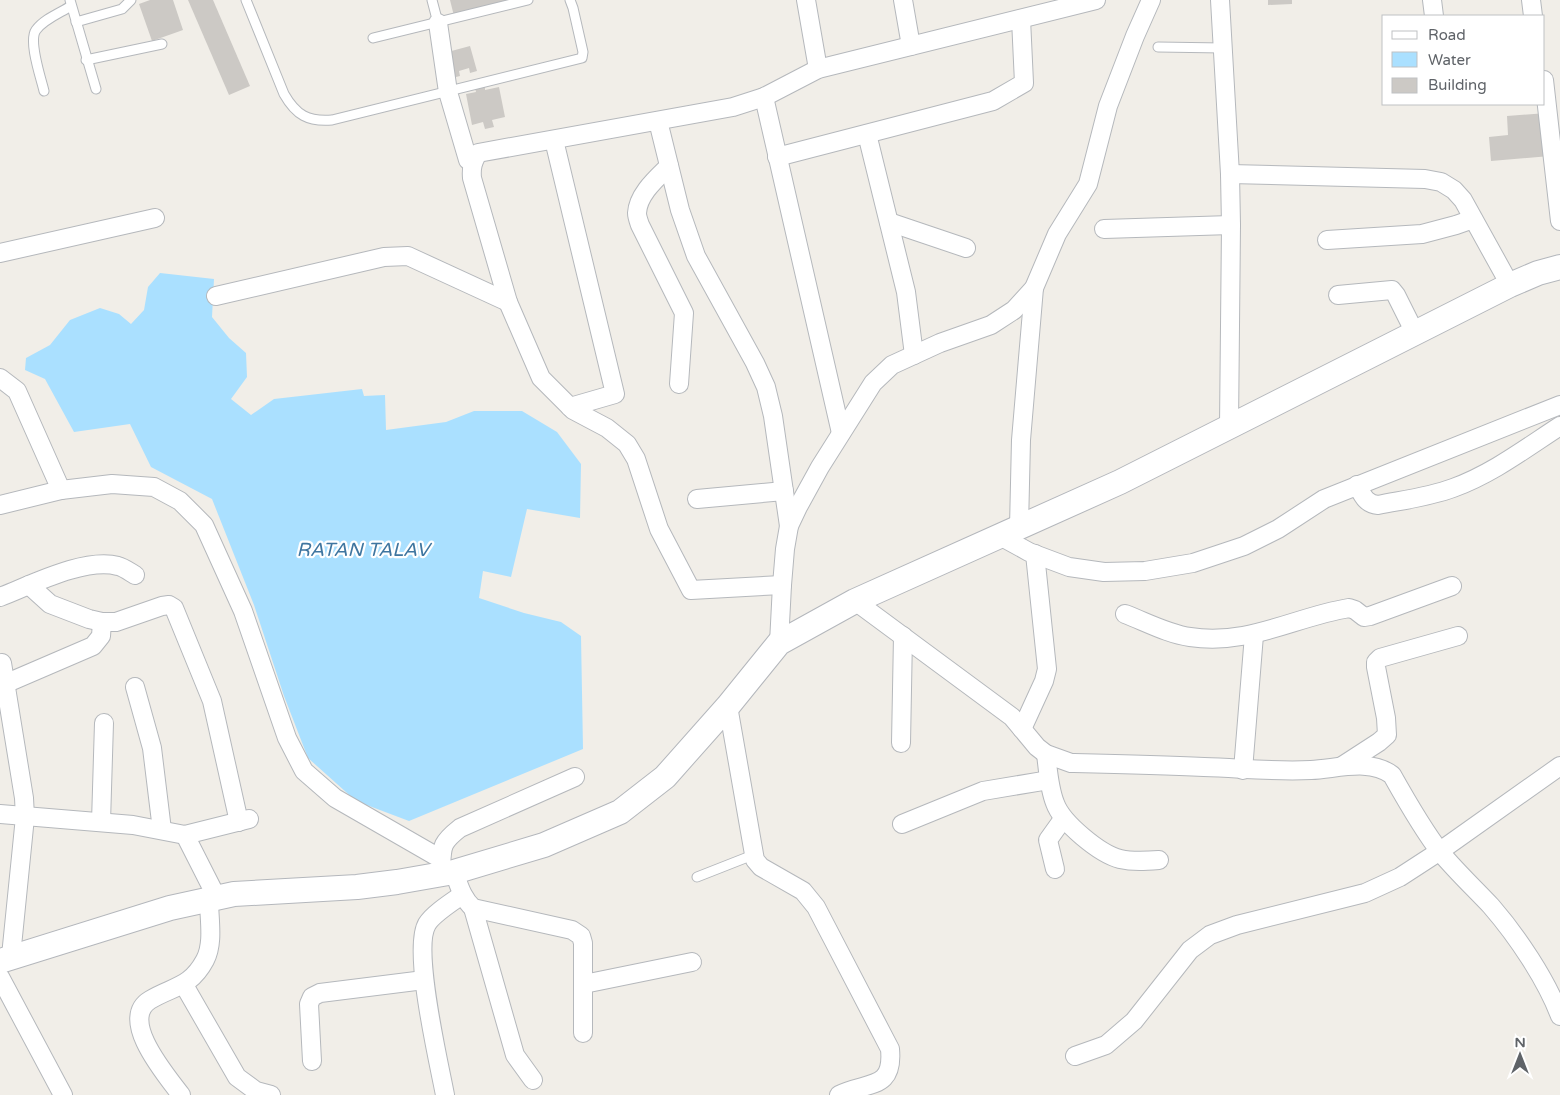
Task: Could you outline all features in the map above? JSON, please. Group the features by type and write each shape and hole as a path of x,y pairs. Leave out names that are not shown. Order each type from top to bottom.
{"street":[{"path":"806,0 818,69"},
{"path":"903,0 911,46"},
{"path":"782,584 690,590 659,528 636,459 627,444 607,428 570,407 541,378 508,302 472,178 471,169 473,162 478,153 733,107 764,97 818,69 1096,0"},
{"path":"1009,532 1023,421 1034,288 1057,234 1088,184 1108,106 1151,0"},
{"path":"1220,0 1230,174 1229,427"},
{"path":"1432,0 1434,15"},
{"path":"1530,0 1533,15"},
{"path":"777,157 993,101 1024,83 1021,18"},
{"path":"438,22 448,92 468,160 473,162"},
{"path":"1545,89 1560,221"},
{"path":"764,97 842,433"},
{"path":"658,120 680,210 696,256 755,363 766,387 773,416 789,526"},
{"path":"866,134 906,292 914,355"},
{"path":"554,140 615,394 570,407"},
{"path":"670,166 652,183 640,201 637,214 640,225 684,313 679,384"},
{"path":"1230,174 1425,179 1441,182 1454,190 1463,200 1510,285"},
{"path":"0,253 155,218"},
{"path":"1327,240 1422,234 1473,219"},
{"path":"889,222 966,248"},
{"path":"1104,229 1231,225"},
{"path":"216,296 384,257 408,256 508,302"},
{"path":"3,962 170,908 234,894 357,887 398,882 445,868 544,846 620,812 665,777 728,706 779,643 855,601 1120,482 1510,285 1538,273 1560,268"},
{"path":"779,643 784,549 789,526 798,507 873,383 892,365 940,343 991,325 1014,310 1034,288"},
{"path":"1338,295 1392,290 1415,333"},
{"path":"0,378 17,391 61,490"},
{"path":"1009,532 1035,554 1069,568 1104,572 1144,572 1193,563 1244,546 1278,529 1324,499 1560,405"},
{"path":"1357,485 1364,499 1370,504 1378,505 1428,496 1467,482 1491,470 1560,426"},
{"path":"0,505 61,490 112,484 154,486 180,501 204,525 243,611 287,738 304,771 335,798 445,868 468,901 515,1055 533,1080"},
{"path":"697,499 784,491"},
{"path":"1022,729 1044,681 1047,669 1035,554"},
{"path":"0,596 68,570 93,565 118,566 135,575"},
{"path":"0,814 101,822 162,830 185,836 244,821 212,701 174,608 169,605 162,606 116,622 102,622 50,604 29,585"},
{"path":"1125,614 1190,637 1228,638 1254,635 1349,608 1364,617 1370,616 1452,586"},
{"path":"855,601 1012,717 1046,754 1071,763 1292,771 1374,766 1384,769 1392,775 1440,851 1471,887 1491,906 1530,959 1549,989 1560,1016"},
{"path":"3,686 93,646 101,636 102,622"},
{"path":"1243,770 1254,635"},
{"path":"901,742 903,636"},
{"path":"1340,768 1387,735 1386,718 1376,662 1380,658 1458,636"},
{"path":"2,663 3,686 24,798 25,817 3,962 63,1095"},
{"path":"135,686 152,748 162,830"},
{"path":"728,706 753,855 758,864 796,886 809,897 890,1049 891,1061 888,1073 880,1081 843,1093"},
{"path":"101,822 104,723"},
{"path":"1046,754 1049,780 1055,804 1063,819 1089,842 1119,859 1159,860"},
{"path":"1075,1056 1106,1045 1134,1020 1190,950 1210,935 1237,925 1365,893 1400,877 1560,766"},
{"path":"445,868 442,848 448,837 460,828 575,777"},
{"path":"902,824 983,791 1049,780"},
{"path":"1055,869 1048,840 1063,819"},
{"path":"180,1095 153,1057 142,1036 138,1017 141,1006 150,999 184,985 197,973 206,959 210,942 213,899 185,836"},
{"path":"445,1095 424,980 423,946 427,925 468,901 572,930 580,936 583,943 583,1033"},
{"path":"584,984 692,962"},
{"path":"312,1061 309,1004 312,997 320,994 424,980"},
{"path":"184,985 236,1076 256,1092 272,1095"}],"lane":[{"path":"76,22 122,9 131,0"},
{"path":"246,0 284,94 290,105 301,115 311,120 332,120 582,58 574,8 570,0"},
{"path":"432,0 438,22"},
{"path":"373,38 528,0"},
{"path":"44,91 32,42 34,32 70,3 96,89"},
{"path":"86,60 162,44"},
{"path":"1158,47 1223,48"},
{"path":"697,878 753,855"}],"water":[{"name":"RATAN TALAV","path":"160,273 214,279 212,317 229,338 246,353 247,377 231,399 251,415 274,399 362,389 364,396 385,395 386,430 446,422 474,411 522,411 557,432 581,464 580,518 527,509 511,577 483,571 479,598 524,613 561,622 581,636 583,749 409,821 356,801 308,758 284,696 254,605 212,499 151,467 130,424 74,432 45,379 25,370 26,358 50,345 70,320 100,308 119,314 131,324 144,310 148,287"}],"building":[{"path":"150,0 173,0 183,30 152,41 139,4"},
{"path":"188,0 213,0 250,86 229,95"},
{"path":"450,0 512,0 454,16"},
{"path":"1268,0 1292,0 1292,4 1268,5"},
{"path":"470,46 477,71 470,73 469,68 459,71 460,76 452,78 444,53"},
{"path":"485,86 485,90 499,87 505,117 492,120 494,127 485,129 483,122 472,125 466,94 476,92 475,88"},
{"path":"1547,113 1550,156 1491,161 1489,137 1508,135 1507,116"}]}
